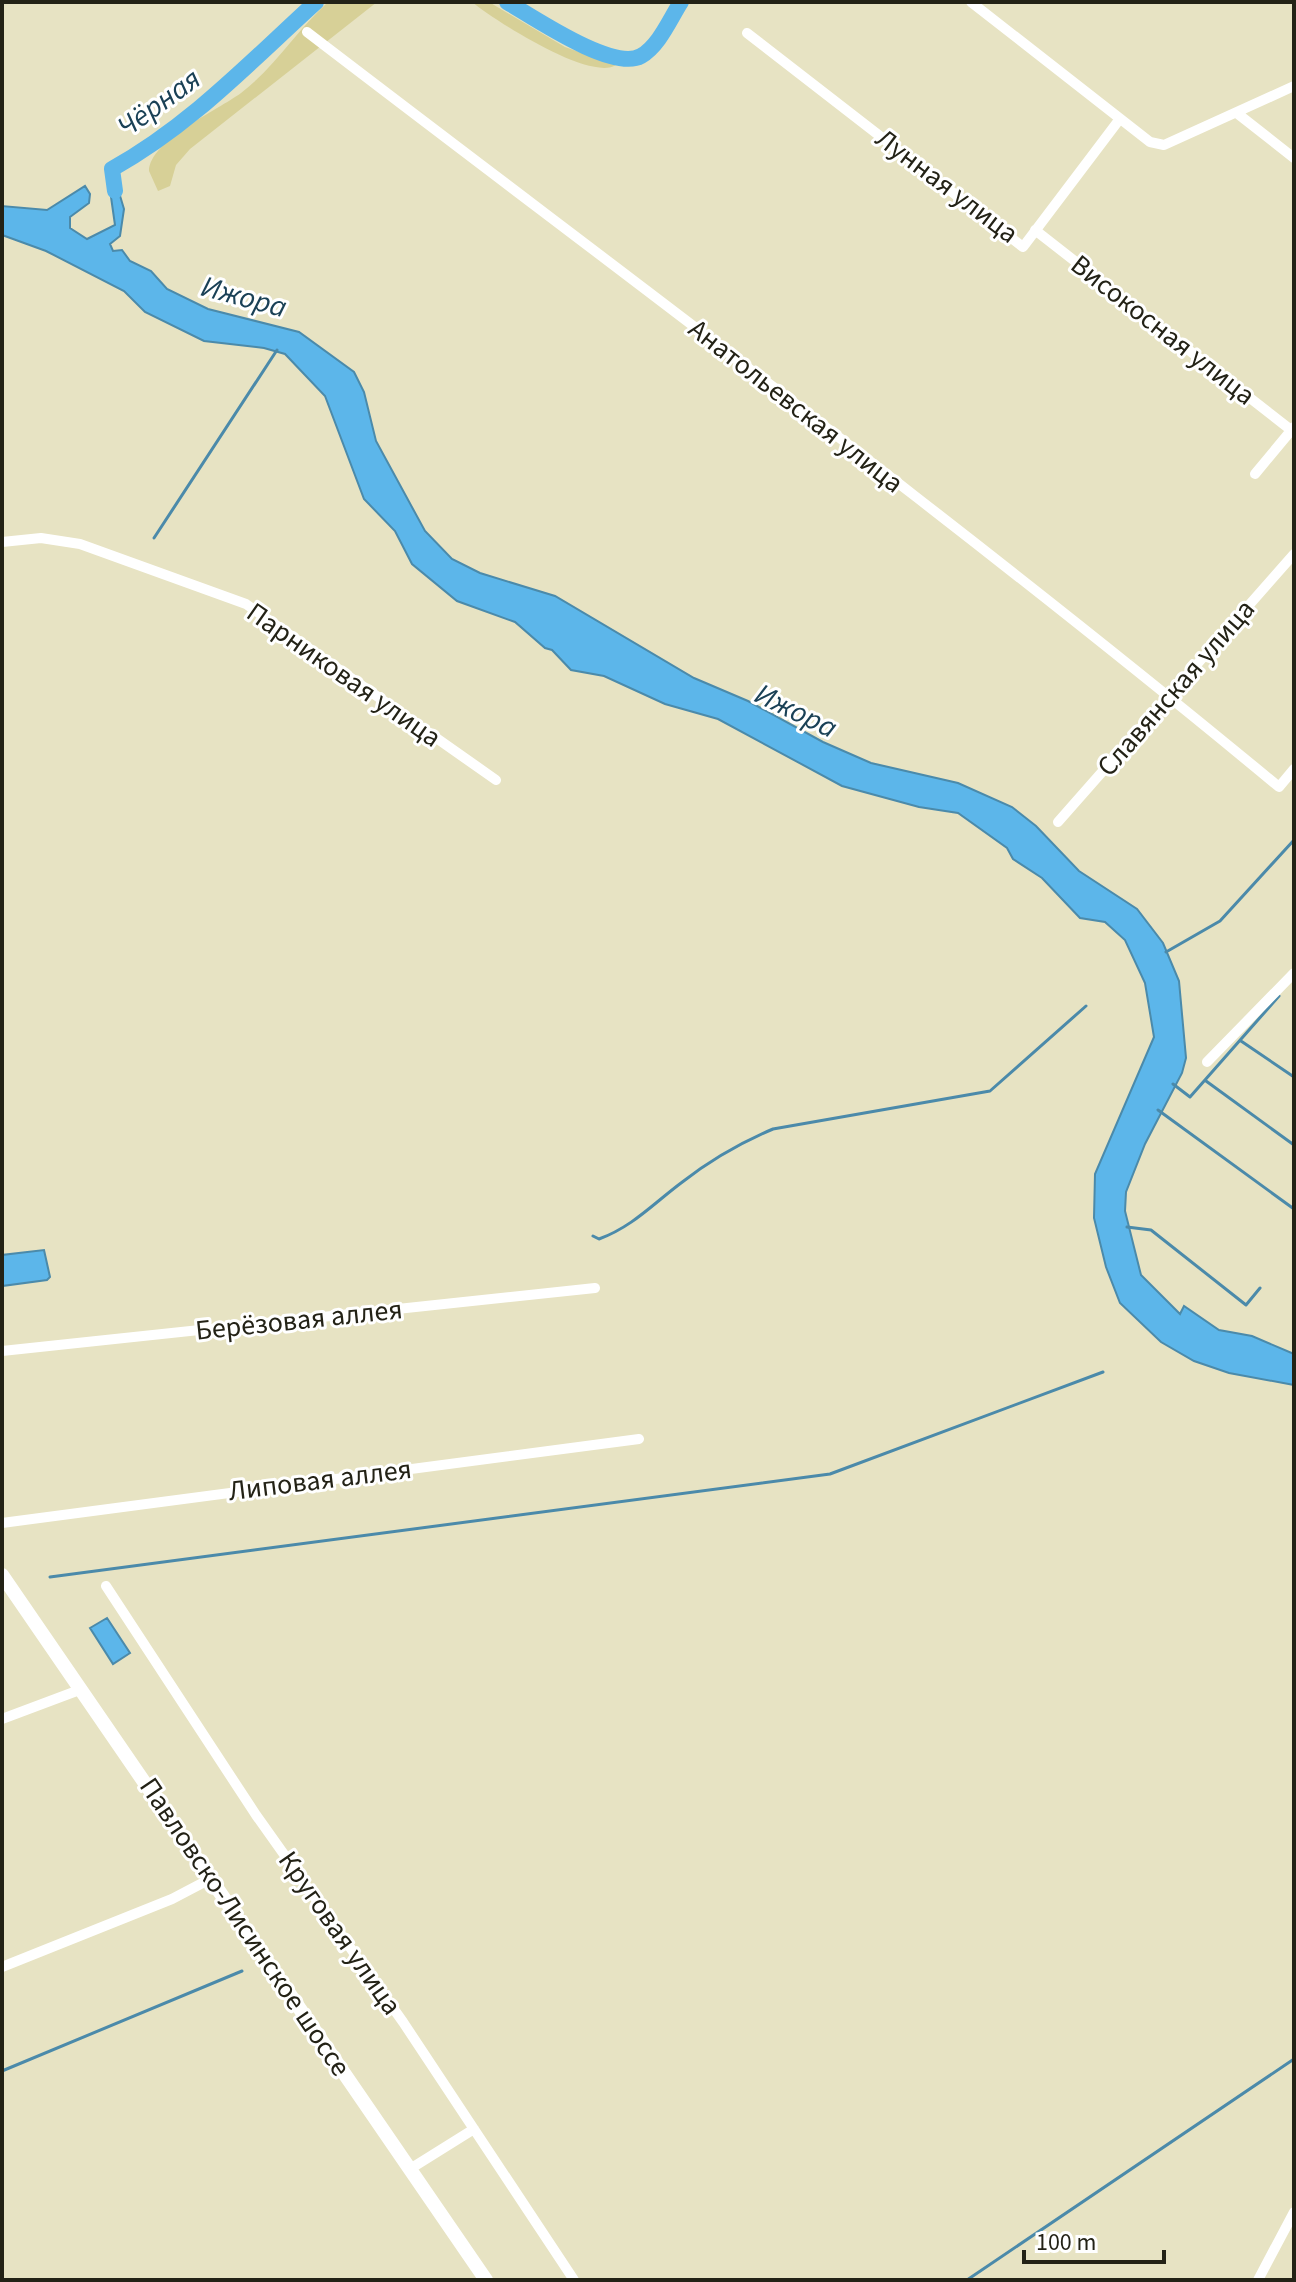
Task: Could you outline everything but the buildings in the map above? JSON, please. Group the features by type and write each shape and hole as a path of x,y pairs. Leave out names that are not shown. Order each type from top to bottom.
{"main road":[{"name":"Павловско-Лисинское шоссе","path":"2,1575 486,2280"}],"street":[{"path":"971,2 1150,142 1164,145 1294,86"},
{"name":"Анатольевская улица","path":"307,32 434,125 1169,695 1279,787 1294,769"},
{"name":"Лунная улица","path":"747,33 1023,247 1119,120"},
{"path":"1238,114 1294,158"},
{"name":"Високосная улица","path":"1035,230 1293,429"},
{"path":"1255,474 1293,429"},
{"name":"Парниковая улица","path":"2,542 41,538 80,544 246,604 496,780"},
{"name":"Славянская улица","path":"1058,822 1294,554"},
{"path":"1207,1062 1294,973"},
{"name":"Берёзовая аллея","path":"2,1351 595,1288"},
{"name":"Липовая аллея","path":"2,1523 639,1439"},
{"name":"Круговая улица","path":"106,1586 256,1815 474,2129 574,2280"},
{"path":"2,1719 82,1689"},
{"path":"2,1967 172,1899 212,1878"},
{"path":"410,2169 474,2129"},
{"path":"1258,2280 1294,2212"}],"shaded area":[{"path":"328,2 377,2 190,149 176,165 170,186 158,191 149,171 152,159 161,148 172,137 253,83"},
{"path":"472,2 489,2 565,47 616,65 603,68 586,65 542,47"}],"water":[{"name":"Ижора","path":"112,169 124,209 120,236 110,244 113,251 122,250 130,261 151,271 167,289 208,309 299,332 354,372 364,392 376,441 425,531 452,559 480,573 555,596 694,678 748,701 823,742 871,763 958,783 1012,807 1036,826 1079,871 1137,909 1163,943 1179,981 1186,1058 1182,1073 1145,1144 1126,1192 1125,1211 1141,1275 1180,1314 1184,1306 1219,1330 1252,1336 1294,1354 1294,1385 1229,1373 1194,1361 1161,1342 1120,1303 1106,1267 1094,1218 1095,1174 1154,1037 1145,983 1125,940 1105,922 1080,918 1042,878 1013,859 1007,848 958,813 919,807 842,786 718,719 665,704 604,676 571,670 552,650 545,648 515,622 457,601 412,564 395,531 364,499 325,396 285,354 264,348 204,341 145,312 124,291 46,251 2,235 2,206 47,210 85,186 90,194 89,203 70,217 70,228 87,239 115,225 109,183"},
{"path":"44,1250 50,1277 47,1280 2,1286 2,1255"},
{"path":"107,1618 130,1653 113,1664 90,1628"}],"waterway":[{"name":"Чёрная","path":"115,191 112,169 194,113 316,2"},
{"name":"Чёрная","path":"507,2 573,41 628,59 641,56 653,46 681,2"},
{"path":"154,538 277,350"},
{"path":"1166,952 1220,921 1294,840"},
{"path":"1173,1084 1190,1097 1279,996"},
{"path":"593,1236 599,1239 622,1228 703,1167 773,1129 990,1091 1086,1006"},
{"path":"1241,1041 1294,1077"},
{"path":"1206,1081 1294,1145"},
{"path":"1158,1110 1294,1209"},
{"path":"1127,1227 1151,1230 1246,1305 1260,1288"},
{"path":"50,1577 830,1474 1103,1372"},
{"path":"2,2071 242,1971"},
{"path":"967,2280 1294,2059"}]}
